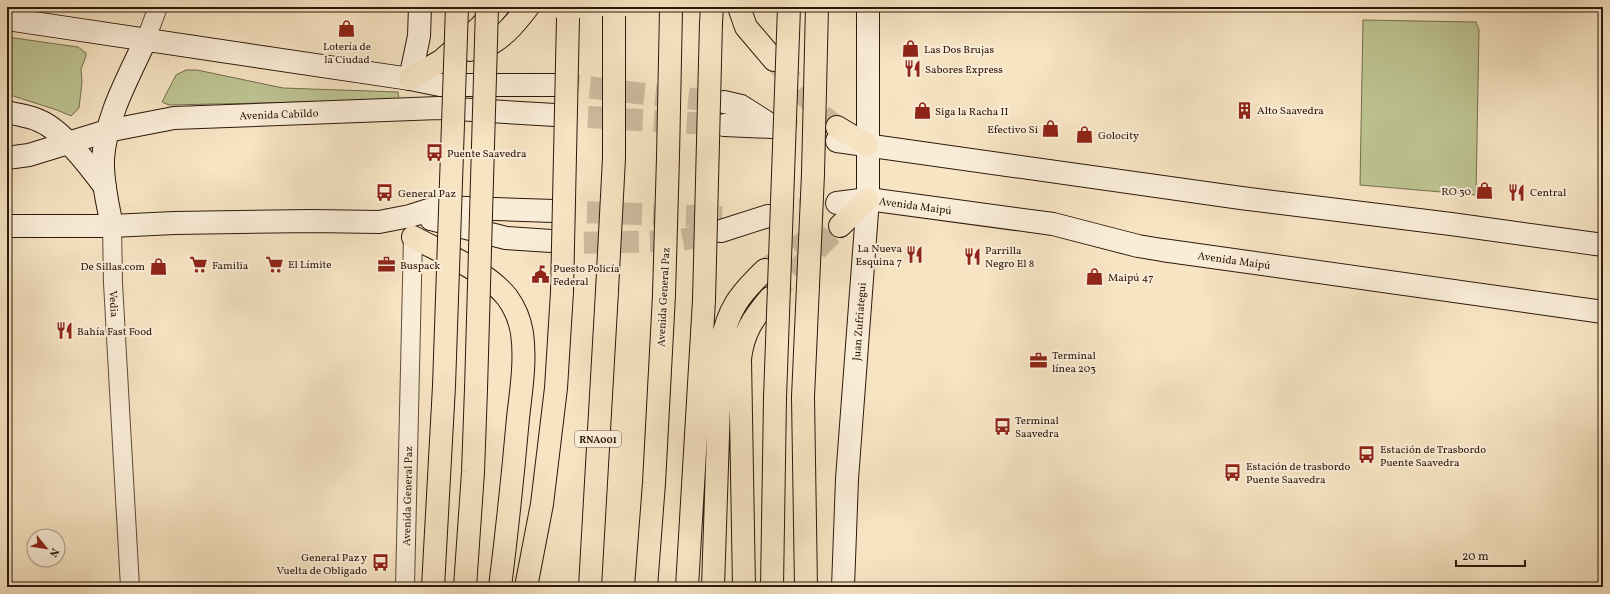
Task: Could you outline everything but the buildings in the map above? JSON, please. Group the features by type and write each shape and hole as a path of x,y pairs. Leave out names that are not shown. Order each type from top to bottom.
{"highway":[{"path":"433,587 444,386 457,7"},
{"path":"465,587 476,388 487,7"},
{"path":"410,79 441,60 480,27 498,7"},
{"path":"441,60 492,43 508,30 528,7"},
{"path":"739,7 746,27 774,60"},
{"path":"772,587 775,398 789,7"},
{"path":"806,587 803,397 813,174 817,7"},
{"name":"Avenida General Paz","path":"646,587 654,483 664,295 671,9"},
{"name":"RNA001","path":"590,587 614,158 614,11"},
{"path":"526,587 542,504 556,388 562,292 568,12"},
{"path":"687,587 704,300 712,15"},
{"path":"837,134 867,145"},
{"path":"838,215 868,199"},
{"path":"413,237 462,263 492,283 507,297 517,313 521,324 524,354 512,493 500,587"},
{"path":"712,587 721,345 726,322 734,304 746,288 765,270"},
{"path":"744,587 740,358 744,338 748,328 770,298"}],"main road":[{"path":"410,79 419,36 420,7"},
{"name":"Juan Zufriategui","path":"843,587 847,479 868,199 868,7"},
{"path":"7,19 146,39 193,48 410,79 440,85 557,85"},
{"name":"Vedia","path":"112,226 105,187 103,160 107,131 117,101 146,39"},
{"path":"724,102 741,106 774,127 724,125"},
{"name":"Avenida Cabildo","path":"7,158 29,155 107,131 174,118 439,108 555,115"},
{"path":"7,112 40,120 48,126 69,143 88,164 105,187"},
{"path":"867,145 1241,198 1451,224 1603,245"},
{"name":"Avenida Maipú","path":"868,199 1053,224 1138,246 1603,312"},
{"path":"7,226 112,226 174,223 312,221 379,222 410,216 438,207 554,211"},
{"path":"410,216 437,220 506,238 559,242 489,209"},
{"path":"722,224 768,216"},
{"path":"379,222 413,237"}],"street":[{"name":"Vedia","path":"146,39 158,7"},
{"name":"Vedia","path":"112,226 113,283 130,587"},
{"name":"Avenida General Paz","path":"405,587 413,237"}],"green space":[{"path":"1363,20 1476,22 1479,30 1476,195 1360,185"},
{"path":"7,37 78,47 86,53 81,69 82,82 79,108 71,116 7,94"},
{"path":"186,70 197,70 283,88 398,92 399,100 169,105 162,102 176,75"}],"tunnel":[{"path":"778,64 823,116 837,127"},
{"path":"557,85 724,102"},
{"path":"555,115 724,125"},
{"path":"774,127 837,141"},
{"path":"768,216 837,203"},
{"path":"554,211 722,217"},
{"path":"770,297 840,226"},
{"path":"767,268 823,229"},
{"path":"551,241 567,243 676,241 721,231"}],"place":[{"name":"Lotería de la Ciudad","path":"347,28"},
{"name":"Las Dos Brujas","path":"911,49"},
{"name":"Sabores Express","path":"912,69"},
{"name":"Alto Saavedra","path":"1244,110"},
{"name":"Siga la Racha II","path":"922,111"},
{"name":"Efectivo Si","path":"1051,129"},
{"name":"Golocity","path":"1085,135"},
{"name":"Puente Saavedra","path":"434,153"},
{"name":"RO 30","path":"1484,191"},
{"name":"Central","path":"1517,192"},
{"name":"General Paz","path":"385,193"},
{"name":"La Nueva Esquina 7","path":"915,254"},
{"name":"Parrilla Negro El 8","path":"972,256"},
{"name":"El Límite","path":"275,264"},
{"name":"Familia","path":"199,265"},
{"name":"Buspack","path":"387,265"},
{"name":"De Sillas.com","path":"158,266"},
{"name":"Puesto Policía Federal","path":"540,274"},
{"name":"Maipú 47","path":"1095,277"},
{"name":"Bahía Fast Food","path":"64,331"},
{"name":"Terminal línea 203","path":"1039,361"},
{"name":"Terminal Saavedra","path":"1002,426"},
{"name":"Estación de Trasbordo Puente Saavedra","path":"1367,455"},
{"name":"Estación de trasbordo Puente Saavedra","path":"1233,472"},
{"name":"General Paz y Vuelta de Obligado","path":"380,563"}]}
